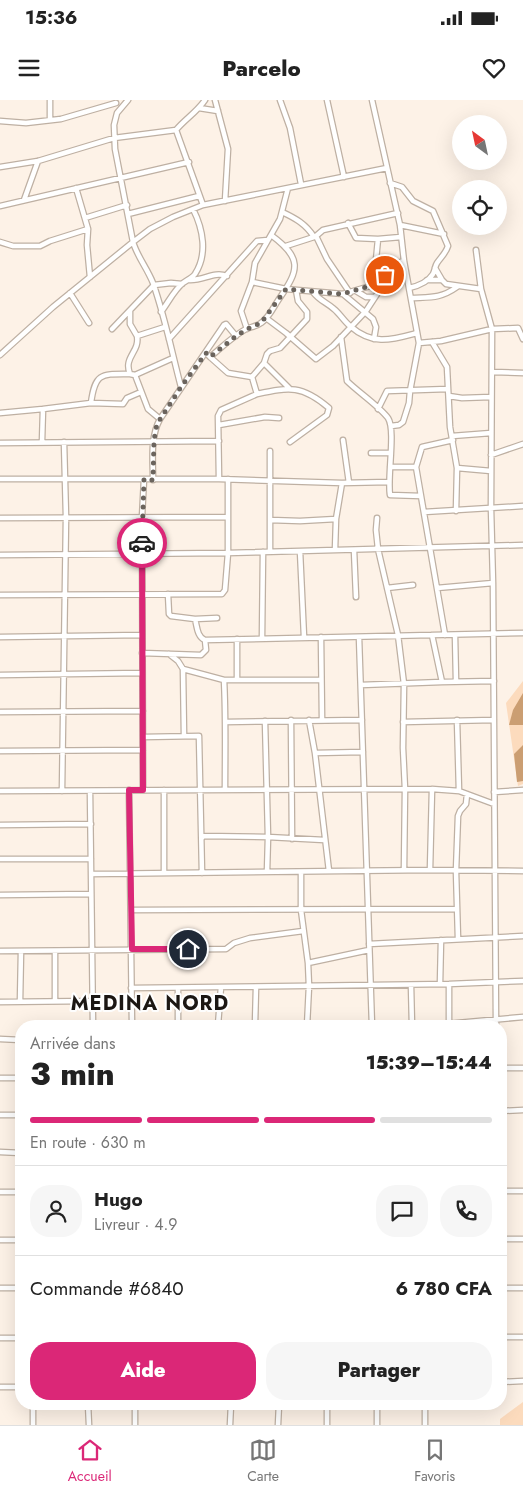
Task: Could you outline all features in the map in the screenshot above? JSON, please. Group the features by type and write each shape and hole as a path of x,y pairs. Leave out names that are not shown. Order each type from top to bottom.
{"street":[{"path":"50,100 50,120"},
{"path":"117,113 128,100"},
{"path":"0,167 38,160 114,138 176,130 185,118 199,108 205,100"},
{"path":"215,100 228,149 225,201"},
{"path":"280,100 290,128 301,184"},
{"path":"327,100 344,177"},
{"path":"372,100 386,168 398,213 404,261 419,343 409,403 403,422 399,425 391,426"},
{"path":"0,120 26,123 71,117 116,102 117,113 114,138 135,251 154,285 181,387"},
{"path":"199,108 218,111"},
{"path":"176,130 203,205"},
{"path":"24,200 38,160"},
{"path":"0,206 189,162"},
{"path":"0,355 90,277 133,242 158,225 203,205 386,168"},
{"path":"390,183 402,187 412,201 433,211 448,246 432,275 418,286 409,288"},
{"path":"76,188 88,229 87,245 90,277"},
{"path":"247,329 241,311 252,282 255,263 270,238 282,212 288,188"},
{"path":"128,214 199,196"},
{"path":"85,218 127,205"},
{"path":"161,312 182,284 189,280 197,270 202,254 202,230 193,209"},
{"path":"282,212 305,225 315,236 327,259 350,293"},
{"path":"286,246 315,236 322,230 398,213"},
{"path":"348,223 356,238 401,237"},
{"path":"400,225 444,234"},
{"path":"0,242 13,246 40,246 88,229"},
{"path":"168,338 257,242 270,238 286,246 291,252 295,264 293,277 286,289 260,324 236,336 210,357"},
{"path":"378,239 376,260 384,282"},
{"path":"476,250 481,289 492,329 491,508 494,634 494,937 496,1019"},
{"path":"378,266 388,266 404,261"},
{"path":"266,318 316,359 326,353 366,311 384,282 388,266"},
{"path":"435,268 442,280 450,285 481,289"},
{"path":"189,280 200,280 218,273 227,276"},
{"path":"427,280 442,280"},
{"path":"112,329 154,285 171,282 182,284"},
{"path":"252,282 286,289 342,294 356,292 384,282"},
{"path":"411,298 438,297 457,286"},
{"path":"252,377 264,362 267,354 280,348 308,316 298,300 296,290"},
{"path":"312,291 319,300 332,307 350,326 366,338 401,338 417,333"},
{"path":"356,292 366,297 374,297"},
{"path":"70,294 89,324"},
{"path":"342,294 371,315 375,323 374,339"},
{"path":"366,297 370,304"},
{"path":"130,309 130,324 137,336 137,347 127,366 133,374 148,409 160,419"},
{"path":"153,480 155,430 160,419 225,324 236,336"},
{"path":"137,336 165,327"},
{"path":"419,343 492,329 520,327 523,339"},
{"path":"341,337 347,381 388,418 391,426 390,495 421,496"},
{"path":"432,342 446,364 452,438 457,468 456,511"},
{"path":"206,353 228,374 252,377"},
{"path":"91,403 94,385 106,374 133,374 174,358"},
{"path":"264,362 289,388"},
{"path":"492,372 523,373"},
{"path":"252,377 257,394"},
{"path":"219,479 218,416 221,410 257,394 289,388 311,395 329,408 327,415 290,442"},
{"path":"378,409 387,391 448,389"},
{"path":"0,413 91,403 123,404 127,398 141,392"},
{"path":"449,396 462,398 492,397"},
{"path":"42,409 42,442"},
{"path":"219,425 265,417 279,418"},
{"path":"445,635 416,467 422,447 452,438 491,433"},
{"path":"0,443 154,440 219,441"},
{"path":"343,440 349,483"},
{"path":"62,791 66,517 64,442"},
{"path":"491,455 523,444"},
{"path":"270,451 270,552"},
{"path":"371,453 390,453"},
{"path":"390,467 416,467"},
{"path":"457,468 491,471"},
{"path":"143,790 142,517 144,479"},
{"path":"0,480 228,479 342,483 389,482"},
{"path":"0,596 222,594 225,590 228,553 228,479"},
{"path":"335,550 336,519 342,483"},
{"path":"424,512 523,506"},
{"path":"0,518 228,517"},
{"path":"377,518 378,549 398,636 404,684 404,870"},
{"path":"270,520 336,519"},
{"path":"0,555 228,553 523,545"},
{"path":"354,550 356,597"},
{"path":"300,551 304,637"},
{"path":"262,638 263,552"},
{"path":"437,588 493,583"},
{"path":"387,588 413,584"},
{"path":"168,594 169,614 171,616 195,619 217,618"},
{"path":"195,619 199,635 205,640 523,633"},
{"path":"0,637 142,635"},
{"path":"432,635 442,682"},
{"path":"455,635 456,681"},
{"path":"321,637 322,719"},
{"path":"359,637 372,1020"},
{"path":"237,639 237,680"},
{"path":"142,654 201,655 206,650 205,640"},
{"path":"169,654 178,661 183,670 184,736"},
{"path":"183,670 224,680 321,680"},
{"path":"0,675 142,673"},
{"path":"224,680 226,722 224,742 225,790"},
{"path":"362,686 494,681"},
{"path":"0,712 142,712"},
{"path":"226,722 322,719 362,720"},
{"path":"291,720 292,839"},
{"path":"309,720 315,753 328,871"},
{"path":"457,720 459,791"},
{"path":"403,722 494,720"},
{"path":"265,721 267,872"},
{"path":"143,737 198,736 202,873"},
{"path":"0,751 143,750"},
{"path":"315,753 363,752"},
{"path":"0,791 432,789 459,791 494,804"},
{"path":"430,870 432,789"},
{"path":"90,790 93,1020"},
{"path":"129,790 132,1020"},
{"path":"164,790 164,873"},
{"path":"494,792 523,790"},
{"path":"458,938 456,871 458,816 466,804 467,794"},
{"path":"0,824 91,824"},
{"path":"202,838 204,836 268,837 324,840"},
{"path":"0,859 91,859"},
{"path":"91,874 404,870 523,871"},
{"path":"301,872 301,910 309,986 307,1020"},
{"path":"0,895 91,894"},
{"path":"131,910 457,909"},
{"path":"0,951 226,949 234,942 250,938 303,931"},
{"path":"308,964 369,947 458,938 523,936"},
{"path":"440,984 441,940"},
{"path":"20,1002 21,951"},
{"path":"55,951 56,1001"},
{"path":"131,988 411,985 523,981"},
{"path":"449,984 449,1020"},
{"path":"411,985 412,1020"},
{"path":"218,1020 221,987"},
{"path":"255,1020 256,987"},
{"path":"178,988 178,1020"},
{"path":"0,1002 92,1001"},
{"path":"488,1020 523,1017"},
{"path":"0,1039 15,1040"},
{"path":"507,1068 523,1068"},
{"path":"0,1078 15,1078"},
{"path":"507,1111 523,1110"},
{"path":"0,1115 15,1115"},
{"path":"0,1152 15,1152"},
{"path":"507,1191 523,1191"},
{"path":"0,1192 15,1192"},
{"path":"507,1239 523,1239"},
{"path":"0,1240 15,1240"},
{"path":"0,1288 15,1288"},
{"path":"507,1288 523,1288"},
{"path":"507,1337 523,1336"},
{"path":"0,1338 15,1338"},
{"path":"507,1382 523,1381"},
{"path":"0,1388 15,1387"},
{"path":"33,1410 33,1425"},
{"path":"88,1410 89,1425"},
{"path":"135,1410 135,1425"},
{"path":"230,1410 230,1425"},
{"path":"278,1425 279,1410"},
{"path":"327,1410 327,1425"},
{"path":"377,1425 378,1410"},
{"path":"425,1410 425,1425"}],"shaded area":[{"path":"523,681 523,784 518,786 506,703"},
{"path":"523,693 523,725 509,725 513,710"},
{"path":"523,745 523,781 517,782 514,754"},
{"path":"523,1402 523,1425 500,1425 500,1419"}],"way so far":[{"path":"142,543 144,479 153,480 154,440 157,424 206,353 210,357 236,336 247,329 259,325 286,289 342,294 356,292 384,282 385,275"}],"district":[{"name":"MEDINA NORD","path":"150,1003"}],"route":[{"path":"142,543 143,790 129,790 132,949 188,949"}]}
